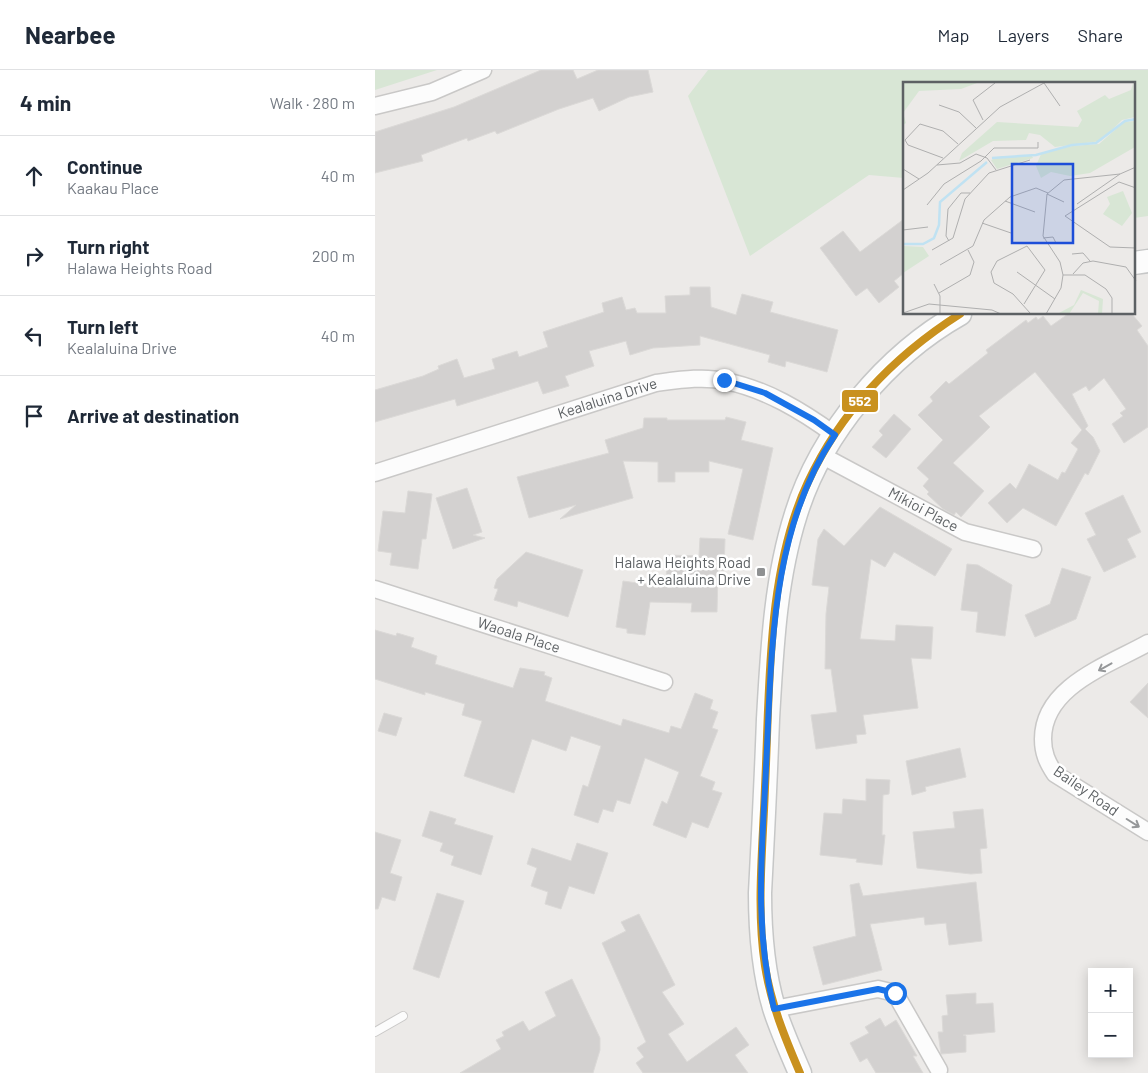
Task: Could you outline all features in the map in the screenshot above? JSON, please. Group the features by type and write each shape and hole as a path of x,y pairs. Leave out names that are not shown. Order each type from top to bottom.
{"street":[{"path":"375,106 432,92 483,70"},
{"path":"1135,263 1148,262"},
{"path":"801,1073 774,1009 764,958 759,893 775,621 783,565 796,512 821,455 859,400 891,366 921,339 958,315"},
{"name":"Kealaluina Drive","path":"375,474 656,383 689,378 724,380 765,393 814,420 835,435"},
{"name":"Mikioi Place","path":"821,455 965,532 1033,549"},
{"name":"Waoala Place","path":"375,589 664,682"},
{"name":"Bailey Road","path":"1148,644 1074,684 1061,694 1045,718 1043,731 1043,747 1046,762 1055,774 1148,832"},
{"path":"774,1009 878,989 895,993 939,1070"}],"lane":[{"path":"375,1032 403,1016"}],"green space":[{"path":"375,70 437,70 375,90"},
{"path":"708,70 1148,70 1148,216 1135,218 1135,82 903,82 903,178 869,175 750,256 688,96"}],"building":[{"path":"541,70 573,70 577,79 598,70 648,70 653,92 629,97 599,111 593,98 559,109 497,134 495,131 468,141 467,138 421,155 423,161 375,173 375,132 454,107"},
{"path":"903,220 903,274 894,281 899,287 879,303 867,288 856,296 820,248 843,231 860,252"},
{"path":"690,287 710,287 711,307 736,315 742,294 773,302 770,312 838,330 827,372 786,361 785,367 768,362 770,355 700,336 700,345 653,348 630,355 626,341 589,351 594,366 565,376 569,386 543,394 538,381 457,406 455,399 375,422 375,390 423,376 439,369 438,366 457,359 464,378 495,369 492,359 517,351 519,357 548,347 543,332 604,312 602,303 622,297 626,310 635,308 637,313 666,313 665,296 690,295"},
{"path":"1067,315 1133,315 1142,326 1137,330 1148,346 1148,427 1124,443 1112,424 1123,416 1120,413 1126,409 1104,378 1089,391 1086,386 1072,394 1088,426 1085,429 1093,437 1100,451 1088,475 1085,473 1056,526 1023,508 1007,523 988,503 1010,483 1016,489 1029,464 1058,480 1062,472 1065,473 1078,449 1071,443 1082,430 1035,372 979,416 990,427 953,463 984,491 961,517 956,512 954,515 943,509 927,494 929,492 923,486 929,479 917,468 943,440 918,415 933,401 930,397 946,381 949,384 988,353 986,350 1026,320 1028,323 1036,317 1038,320 1043,316 1051,326"},
{"path":"894,414 911,429 886,458 872,447 883,435 879,431"},
{"path":"726,417 746,422 741,440 773,448 753,540 728,534 743,469 709,461 709,472 675,472 675,482 658,482 658,462 623,461 633,498 560,519 576,505 529,518 517,477 609,453 605,440 643,428 644,418 725,420"},
{"path":"467,488 482,532 473,535 485,538 453,549 436,498"},
{"path":"408,491 432,494 426,539 422,539 418,569 390,565 392,553 378,551 383,511 405,513"},
{"path":"1123,495 1141,532 1127,539 1136,557 1104,572 1087,539 1096,535 1085,513"},
{"path":"880,507 952,549 935,576 894,552 885,567 871,559 860,639 895,641 896,625 933,627 931,659 911,658 918,708 863,715 866,734 856,735 857,743 816,749 811,715 837,712 831,669 825,669 826,614 829,587 812,585 818,539 824,529 844,546"},
{"path":"700,538 725,539 724,571 718,571 717,612 691,612 692,603 650,602 645,635 627,633 627,629 616,627 623,581 666,587 667,555 699,556"},
{"path":"526,552 583,570 568,617 518,601 517,607 494,600 498,589 494,588 497,579"},
{"path":"967,564 978,565 1012,585 1005,636 976,632 978,612 961,610"},
{"path":"1062,568 1091,577 1076,619 1035,637 1025,615 1050,604"},
{"path":"375,630 396,636 397,633 414,638 411,647 437,656 435,664 513,688 520,668 545,672 544,675 552,678 545,701 621,726 623,719 669,733 671,726 681,729 695,693 713,700 710,709 718,712 712,728 718,730 700,776 715,782 712,790 722,793 708,828 692,822 686,838 653,825 662,801 667,804 679,772 645,758 630,804 617,800 613,812 603,809 598,823 574,815 583,785 588,787 601,746 571,736 566,751 532,739 514,793 464,776 482,721 462,715 465,704 425,692 425,695 375,679"},
{"path":"1148,683 1148,718 1130,702"},
{"path":"384,713 402,718 396,736 378,731"},
{"path":"960,748 966,777 925,787 926,791 912,795 906,761"},
{"path":"866,779 890,780 889,794 883,795 882,835 885,835 882,865 856,862 857,859 820,855 824,813 842,814 843,799 866,801"},
{"path":"983,809 987,848 980,849 982,873 971,874 917,868 913,832 955,828 953,812"},
{"path":"430,811 456,819 454,824 493,836 481,875 451,865 454,856 440,851 443,843 422,836"},
{"path":"375,832 401,840 390,873 402,877 395,901 382,897 378,909 375,909"},
{"path":"577,843 608,853 594,894 569,886 561,909 545,904 548,892 531,886 537,868 527,864 532,848 571,861"},
{"path":"976,882 982,941 949,945 946,923 925,925 924,917 870,924 882,970 823,985 813,947 856,936 850,885 859,883 863,896"},
{"path":"437,893 464,901 439,978 413,969"},
{"path":"639,914 675,985 662,992 684,1024 668,1034 687,1062 736,1027 749,1045 735,1055 748,1073 643,1073 636,1063 644,1057 637,1048 646,1042 602,943 626,931 621,922"},
{"path":"572,979 600,1038 600,1050 593,1073 460,1073 501,1049 496,1040 504,1036 502,1032 523,1021 529,1031 556,1016 545,992"},
{"path":"976,993 976,1004 993,1003 995,1032 963,1035 966,1036 966,1052 941,1054 938,1032 943,1032 942,1016 948,1015 946,995"},
{"path":"880,1018 885,1027 896,1020 917,1056 913,1056 923,1073 876,1073 867,1058 860,1062 850,1043 869,1033 865,1027"}],"transit line":[{"name":"552","path":"800,1073 784,1034 771,994 765,966 761,921 761,876 770,671 777,592 784,554 794,517 808,482 836,432 853,409 892,367 936,330 958,315"}],"place":[{"name":"Halawa Heights Road + Kealaluina Drive","path":"761,572"}],"route":[{"path":"724,380 765,393 814,420 835,435 821,455 796,512 783,565 775,621 759,893 760,927 764,958 774,1009 878,989 895,993"}]}
